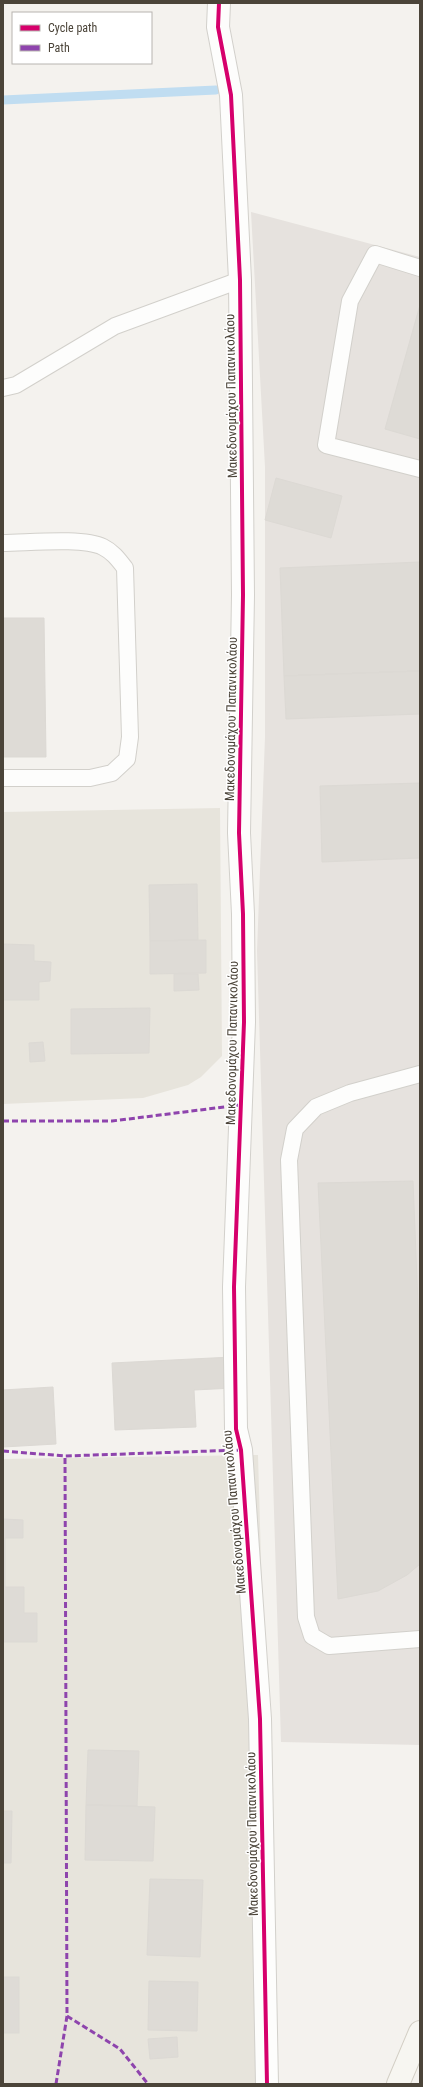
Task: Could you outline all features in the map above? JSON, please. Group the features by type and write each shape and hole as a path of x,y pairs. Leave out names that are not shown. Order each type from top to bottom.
{"street":[{"name":"Μακεδονομάχου Παπανικολάου","path":"220,3 218,27 231,95 240,280 243,595 239,833 243,914 244,1022 234,1302 236,1429 241,1450 260,1719 267,2084"},
{"path":"398,2084 420,2032"}],"lane":[{"path":"420,268 375,254 350,301 326,445 420,469"},
{"path":"3,388 16,385 116,326 240,280"},
{"path":"3,543 86,542 102,546 115,555 125,568 130,738 128,758 112,773 90,778 3,778"},
{"path":"420,1074 350,1093 316,1107 294,1129 289,1160 306,1617 312,1636 329,1646 420,1639"}],"shaded area":[{"path":"251,212 420,257 420,1745 281,1742 257,951 265,737 265,467"},
{"path":"220,808 222,1056 201,1077 188,1085 143,1098 3,1104 3,812"},
{"path":"258,1455 276,2084 3,2084 3,1459"}],"building":[{"path":"420,305 420,439 385,429"},
{"path":"276,478 342,496 331,538 265,520"},
{"path":"420,562 420,671 284,676 280,568"},
{"path":"3,618 44,618 46,757 3,757"},
{"path":"420,671 420,714 286,719 284,676"},
{"path":"420,783 420,858 322,862 320,786"},
{"path":"197,884 198,940 150,941 149,885"},
{"path":"206,940 206,973 150,974 150,941"},
{"path":"3,944 34,945 34,961 51,962 50,981 39,982 39,1000 3,1000"},
{"path":"174,974 198,974 199,990 174,991"},
{"path":"150,1008 149,1053 71,1054 71,1009"},
{"path":"43,1042 45,1061 30,1062 29,1043"},
{"path":"413,1181 420,1353 420,1564 407,1575 378,1591 338,1599 318,1183"},
{"path":"232,1357 234,1388 194,1390 196,1427 115,1430 112,1363"},
{"path":"53,1387 56,1444 3,1447 3,1390"},
{"path":"3,1519 23,1520 23,1538 5,1538 5,1587 24,1587 24,1613 37,1613 37,1642 3,1642"},
{"path":"88,1750 139,1751 137,1806 86,1805"},
{"path":"86,1805 155,1807 153,1861 85,1860"},
{"path":"3,1811 12,1811 11,1863 3,1863"},
{"path":"150,1879 203,1880 200,1957 147,1955"},
{"path":"3,1977 19,1977 19,2033 3,2033"},
{"path":"149,1981 198,1982 197,2031 148,2030"},
{"path":"177,2037 178,2057 150,2059 148,2039"}],"waterway":[{"path":"3,100 216,90"}],"marked path":[{"path":"3,1121 112,1121 240,1105"},
{"path":"3,1451 65,1456 241,1450"},
{"path":"56,2084 67,2016 65,1456"},
{"path":"67,2016 120,2049 148,2084"}],"cycle path":[{"path":"219,3 218,27 231,95 240,280 243,595 239,833 243,914 244,1022 234,1287 236,1429 241,1450 260,1719 267,2084"}]}
